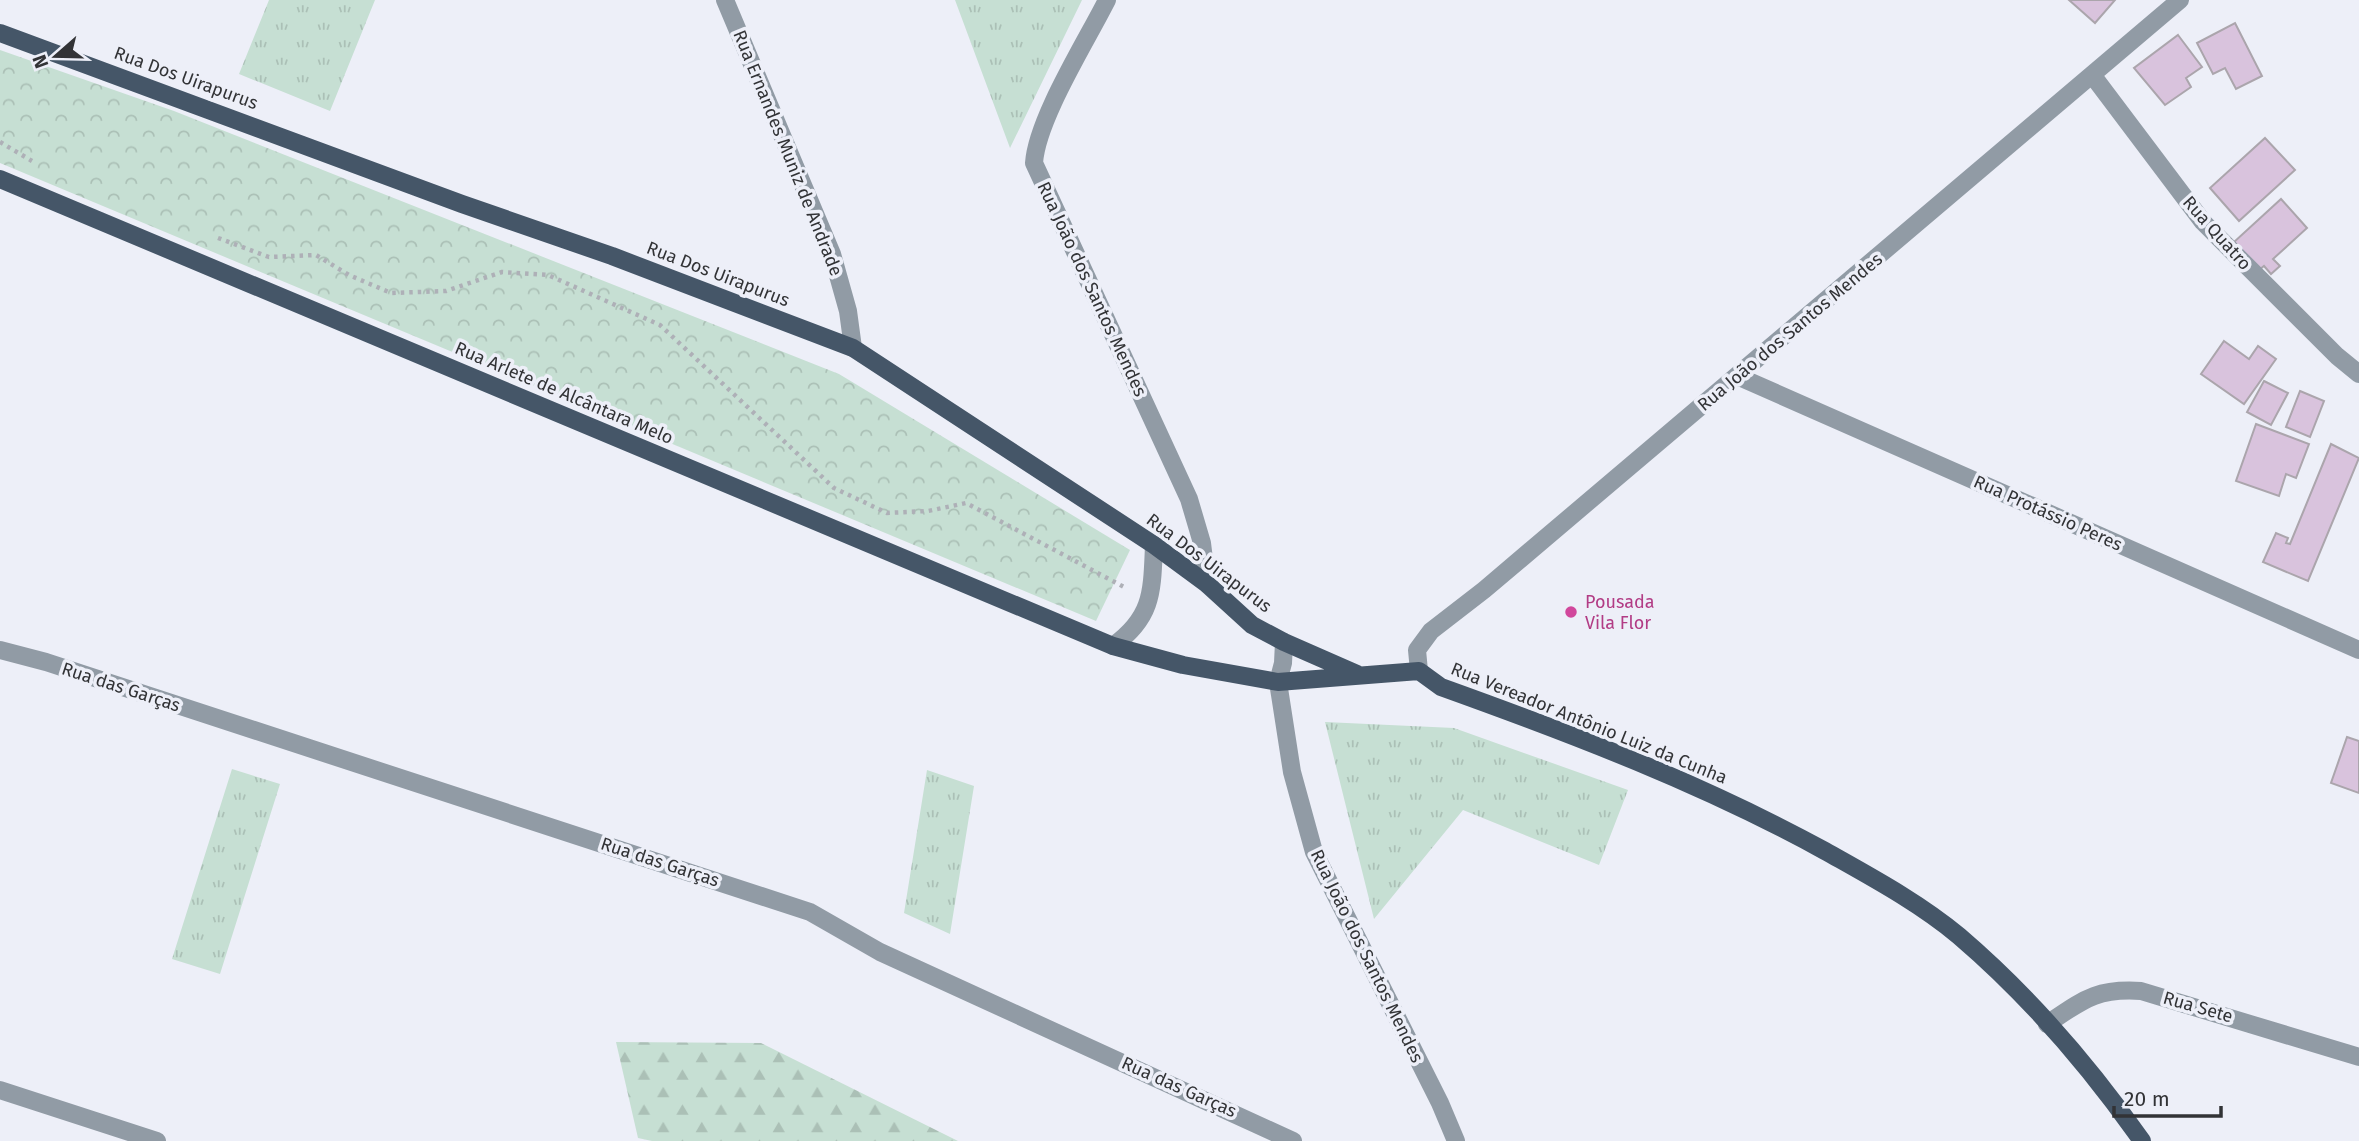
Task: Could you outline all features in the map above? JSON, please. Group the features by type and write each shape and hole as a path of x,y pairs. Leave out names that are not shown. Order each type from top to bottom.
{"main road":[{"name":"Rua Dos Uirapurus","path":"0,33 462,204 612,256 853,348 1154,545 1207,584 1252,625 1360,675"},
{"name":"Rua Arlete de Alcântara Melo","path":"0,179 1113,646 1183,665 1278,682 1360,675"},
{"path":"1360,675 1419,671"},
{"name":"Rua Vereador Antônio Luiz da Cunha","path":"1419,671 1441,687 1643,763 1766,819 1888,886 1958,935 2004,978 2047,1024 2142,1141"}],"street":[{"name":"Rua Ernandes Muniz de Andrade","path":"725,0 832,254 848,311 853,348"},
{"name":"Rua João dos Santos Mendes","path":"1107,0 1053,106 1034,153 1034,163 1189,499 1202,543 1207,584"},
{"name":"Rua João dos Santos Mendes","path":"1419,671 1417,650 1431,631 1484,590 2094,76 2180,0"},
{"name":"Rua Quatro","path":"2094,76 2203,222 2359,374"},
{"name":"Rua Protássio Peres","path":"1737,376 2359,650"},
{"path":"1113,646 1140,623 1149,600 1154,545"},
{"name":"Rua João dos Santos Mendes","path":"1284,642 1283,663 1278,682 1292,772 1314,852 1440,1103 1456,1141"},
{"name":"Rua das Garças","path":"0,650 46,662 810,912 880,951 1293,1141"},
{"name":"Rua Sete","path":"2047,1024 2092,994 2115,989 2141,991 2357,1051"},
{"path":"0,1090 157,1141"}],"path":[{"path":"0,142 43,167"},
{"path":"211,235 269,257 316,255 349,275 391,293 446,291 502,272 548,275 660,325 834,488 887,513 928,511 966,503 1149,600"}],"green space":[{"path":"269,0 375,0 330,111 239,74"},
{"path":"955,0 1082,0 1010,148"},
{"path":"0,50 174,111 839,374 1130,550 1096,621 0,163"},
{"path":"1325,722 1454,728 1628,790 1599,865 1463,810 1374,919"},
{"path":"232,769 280,784 220,974 172,959"},
{"path":"927,770 974,786 950,934 904,913"},
{"path":"616,1042 761,1043 958,1141 652,1141 638,1138"}],"building":[{"path":"2069,0 2115,0 2095,23"},
{"path":"2235,23 2262,76 2236,89 2225,68 2213,74 2197,43"},
{"path":"2178,35 2202,67 2186,78 2191,87 2165,105 2134,68"},
{"path":"2265,138 2295,170 2239,221 2210,188"},
{"path":"2281,199 2307,228 2273,259 2280,266 2271,274 2264,266 2259,270 2234,242"},
{"path":"2224,341 2249,359 2258,346 2276,359 2244,404 2201,374"},
{"path":"2264,381 2288,393 2271,425 2247,412"},
{"path":"2300,391 2324,401 2310,437 2286,427"},
{"path":"2256,424 2309,444 2296,478 2286,474 2279,496 2236,481"},
{"path":"2331,444 2359,458 2308,581 2263,562 2276,533 2288,538 2286,543 2290,544"},
{"path":"2347,737 2359,741 2359,793 2331,783"}],"place":[{"name":"Pousada Vila Flor","path":"1571,612"}]}
